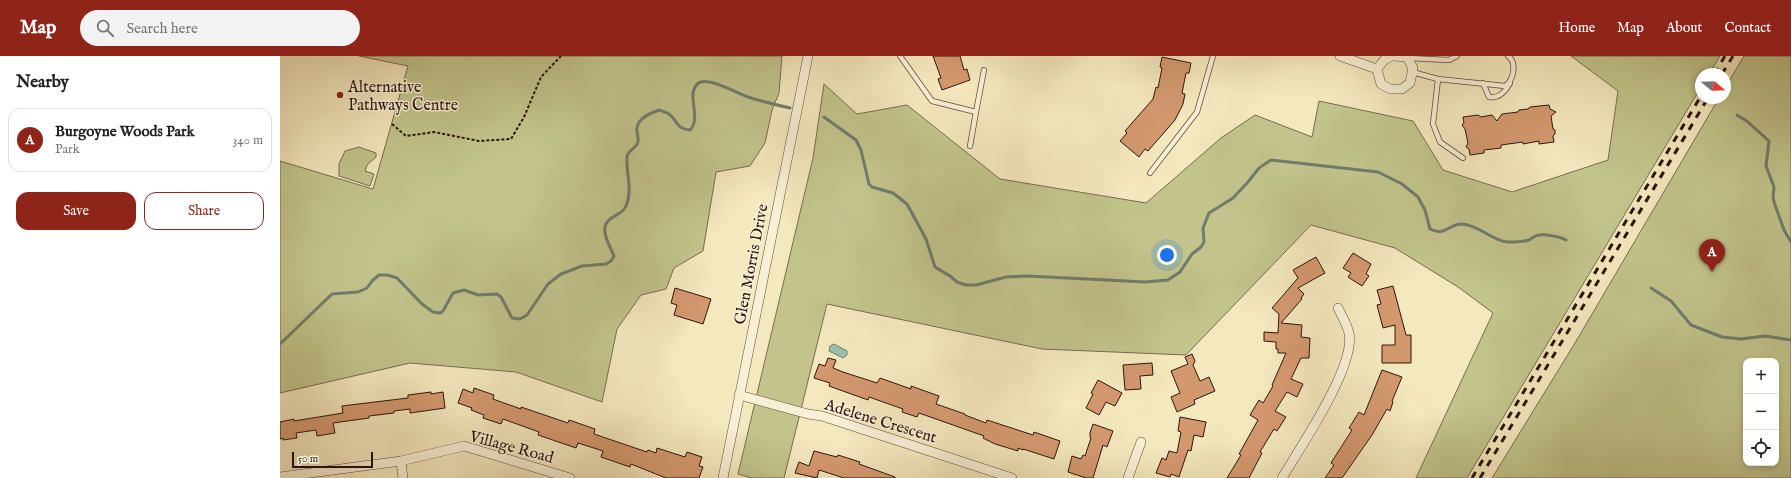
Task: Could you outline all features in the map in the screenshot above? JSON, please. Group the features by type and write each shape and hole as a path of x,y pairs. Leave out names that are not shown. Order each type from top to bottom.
{"street":[{"name":"Glen Morris Drive","path":"723,478 808,56"},
{"path":"1340,56 1377,68"},
{"path":"1393,56 1407,58 1413,68 1410,83 1402,90 1390,89 1381,84 1377,68 1385,59 1393,56"},
{"path":"1282,478 1329,400 1346,362 1349,334 1338,308"},
{"name":"Adelene Crescent","path":"739,396 808,414 822,416 1012,478"},
{"path":"1128,478 1141,442"},
{"name":"Village Road","path":"280,477 401,461 464,446 565,477"},
{"path":"401,461 403,478"}],"lane":[{"path":"900,56 932,101 976,112"},
{"path":"1150,173 1197,112 1213,56"},
{"path":"1407,58 1449,60 1457,56"},
{"path":"1483,83 1489,96 1494,98 1499,96 1507,89 1510,83 1513,63 1512,59 1508,56"},
{"path":"970,146 984,70"},
{"path":"1412,72 1438,79 1505,86 1510,83"},
{"path":"1438,79 1432,124 1440,142 1462,158"}],"path":[{"path":"392,124 406,136 434,132 479,141 511,139 524,117 541,77 561,56"}],"green space":[{"path":"359,56 782,56 779,93 772,110 765,143 750,166 716,172 703,251 674,268 666,289 641,295 617,329 602,402 516,372 410,363 280,393 280,161 373,189 408,66"},
{"path":"1571,56 1720,56 1713,68 1695,68 1695,97 1467,478 1416,478 1493,313 1458,287 1395,248 1311,225 1186,355 1042,349 827,304 784,478 752,478 738,474 813,158 824,84 857,114 907,105 1000,179 1146,203 1221,138 1255,115 1312,137 1319,101 1413,121 1443,170 1512,192 1608,160 1618,91"},
{"path":"1744,56 1791,56 1791,478 1492,478 1575,343 1715,104 1731,104 1731,78"},
{"path":"359,147 376,153 376,157 367,165 365,171 374,174 370,186 339,176 339,164 345,151"}],"shaded area":[{"path":"834,344 847,351 847,355 843,358 829,351 830,346"}],"building":[{"path":"933,56 960,56 964,70 967,69 970,80 942,90 938,79 941,78"},
{"path":"1162,57 1191,63 1189,73 1186,73 1182,93 1185,94 1183,104 1175,120 1148,151 1145,149 1139,157 1120,141 1127,133 1125,131 1153,99 1156,87 1158,88 1162,68 1160,67"},
{"path":"1549,105 1550,109 1556,112 1551,116 1553,129 1555,130 1555,134 1553,136 1554,142 1539,144 1539,141 1523,144 1523,142 1501,145 1501,148 1484,150 1484,153 1470,155 1469,149 1466,147 1468,143 1465,129 1462,125 1464,123 1463,117 1478,115 1481,117 1492,115 1497,121 1502,114 1518,112 1519,110 1528,109 1530,107"},
{"path":"1353,253 1371,264 1366,274 1369,276 1362,286 1348,277 1351,273 1343,268"},
{"path":"1316,257 1325,273 1298,288 1304,294 1301,298 1302,299 1281,323 1302,325 1301,337 1310,338 1309,358 1301,358 1291,379 1303,384 1297,397 1287,392 1275,411 1286,417 1277,431 1274,429 1260,452 1262,453 1249,478 1227,478 1241,455 1239,454 1258,420 1250,415 1259,400 1263,403 1273,386 1272,385 1286,353 1278,353 1278,349 1276,349 1276,342 1264,341 1264,332 1278,333 1279,314 1272,308 1298,278 1293,270"},
{"path":"1393,286 1406,335 1411,335 1411,363 1382,363 1382,345 1395,345 1395,325 1383,328 1377,305 1381,304 1377,290"},
{"path":"675,288 711,299 703,324 674,315 677,305 671,303"},
{"path":"1192,354 1195,361 1193,365 1200,381 1209,377 1215,391 1194,400 1195,404 1177,412 1171,397 1180,393 1171,371 1188,364 1185,357"},
{"path":"828,358 836,360 833,368 843,372 877,383 880,378 911,389 911,386 939,396 936,404 986,423 987,420 1033,435 1034,432 1060,441 1054,459 1023,449 1018,448 1018,451 995,444 983,438 984,436 919,413 917,417 902,412 903,409 869,397 868,400 829,386 830,383 814,378 819,364 825,366"},
{"path":"1152,363 1153,375 1140,376 1141,389 1125,390 1123,365"},
{"path":"1382,370 1402,377 1392,401 1390,411 1387,409 1372,435 1342,478 1325,478 1334,465 1331,463 1352,430 1349,428 1359,412 1364,415"},
{"path":"1098,380 1122,393 1115,406 1106,402 1099,415 1086,408 1093,394 1091,393"},
{"path":"474,388 494,395 493,399 568,423 569,420 595,429 594,434 647,452 648,450 656,453 657,448 685,457 687,452 702,457 699,466 703,467 699,478 666,478 631,464 630,467 601,457 603,451 578,443 576,448 538,435 539,432 503,419 501,424 483,418 484,415 471,410 472,408 458,403 463,389 473,393"},
{"path":"431,392 431,394 443,392 445,408 410,413 410,409 394,411 394,413 369,416 369,418 333,423 335,433 317,436 316,430 296,433 297,438 280,439 280,422 343,413 342,406 408,398 408,395"},
{"path":"1180,417 1206,422 1203,437 1194,435 1191,451 1188,450 1179,477 1171,474 1170,477 1156,473 1162,458 1166,460 1169,451 1177,453 1181,432 1178,431"},
{"path":"1093,424 1113,431 1107,447 1103,445 1093,478 1086,478 1068,472 1072,456 1081,459 1083,455 1085,456 1091,438 1090,433"},
{"path":"814,451 837,457 838,455 860,462 859,464 895,478 844,478 819,470 817,478 795,473 799,462 809,466"}],"waterway":[{"path":"280,344 332,294 358,292 367,288 379,275 387,275 397,278 422,304 433,312 440,313 443,311 453,293 464,290 478,295 497,294 501,297 512,318 520,319 527,315 548,284 561,274 582,266 606,264 611,261 614,256 606,238 605,227 606,223 621,212 626,206 629,194 627,157 629,152 638,143 637,128 642,119 659,110 669,114 681,128 690,130 693,126 695,118 693,98 694,91 696,85 701,82 726,87 751,98 790,108"},
{"path":"1737,115 1748,122 1769,141 1766,166 1774,187 1773,198 1775,205 1784,230 1791,242"},
{"path":"824,117 856,140 861,150 869,184 872,187 893,193 907,204 926,239 935,267 957,282 966,285 976,285 1006,277 1028,276 1145,282 1168,280 1180,272 1192,254 1201,247 1204,242 1203,228 1209,213 1233,198 1259,168 1271,160 1378,172 1402,184 1418,197 1425,210 1430,229 1435,231 1443,231 1453,226 1462,224 1474,227 1501,241 1507,242 1527,241 1534,237 1543,235 1550,235 1566,240"},
{"path":"1651,288 1671,301 1691,325 1722,337 1741,339 1765,336 1791,340"}],"railway":[{"path":"1718,68 1725,56"},
{"path":"1726,68 1733,56"},
{"path":"1472,478 1696,104"},
{"path":"1480,478 1704,104"}],"place":[{"name":"Alternative Pathways Centre","path":"340,95"},
{"name":"Burgoyne Woods Park","path":"1712,272"}]}
